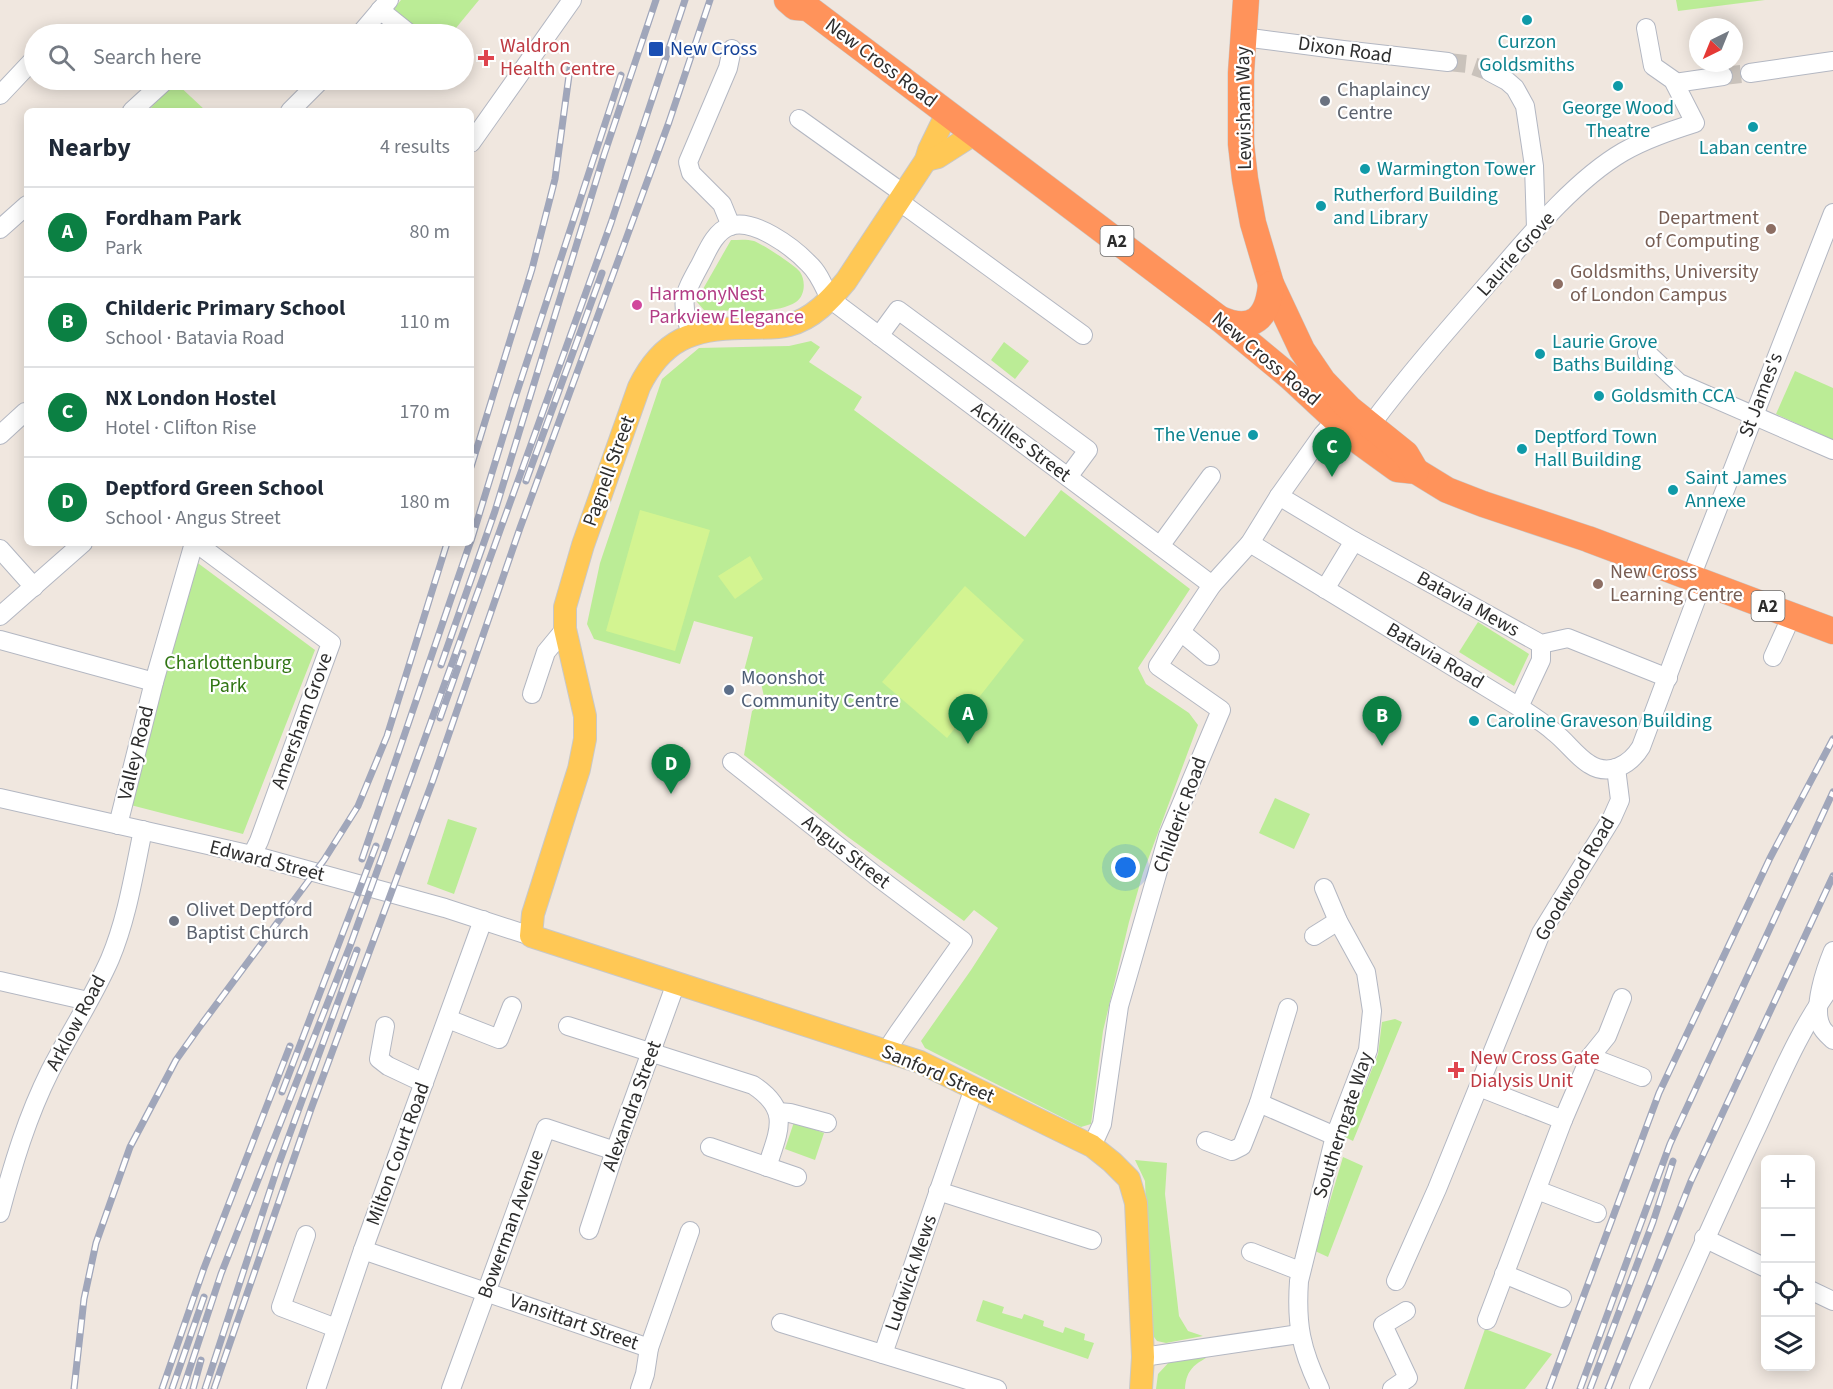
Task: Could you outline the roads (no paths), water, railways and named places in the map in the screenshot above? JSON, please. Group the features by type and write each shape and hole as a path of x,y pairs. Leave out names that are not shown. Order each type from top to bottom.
{"highway":[{"name":"Lewisham Way","path":"1246,0 1240,109 1241,144 1253,223 1271,284 1302,350 1335,396 1406,454 1416,471"},
{"name":"New Cross Road","path":"800,2 1220,319 1290,376 1379,457 1397,469 1416,471 1456,493 1588,539 1833,631"},
{"name":"A2","path":"1220,319 1232,324 1243,325 1259,318 1269,301 1271,284"}],"main road":[{"name":"Pagnell Street","path":"531,936 533,915 576,780 585,739 585,716 566,629 565,607 571,580 639,387 654,362 669,347 691,334 712,328 772,328 790,325 805,318 830,299 846,281 926,160 947,113"},
{"path":"926,160 938,156 974,134"},
{"name":"Sanford Street","path":"531,936 676,983 894,1042 920,1062 1092,1146 1128,1179 1136,1203 1143,1357 1142,1389"}],"street":[{"path":"474,138 564,3"},
{"path":"369,24 385,5 401,24"},
{"path":"1646,28 1653,66 1675,83 1723,76"},
{"name":"Dixon Road","path":"1243,37 1448,62"},
{"path":"731,226 722,204 691,173 688,162 728,68 732,49"},
{"path":"1750,73 1833,62"},
{"path":"0,95 24,70"},
{"path":"1490,72 1515,88 1525,106 1534,166 1536,228"},
{"name":"Laurie Grove","path":"1370,426 1454,323 1536,228 1580,185 1622,153 1657,135 1695,123 1675,83"},
{"path":"135,108 155,90"},
{"path":"293,108 311,90"},
{"path":"799,119 1083,334"},
{"path":"0,229 24,208"},
{"name":"St James's","path":"1697,579 1754,415 1833,213"},
{"path":"691,334 683,309 688,287 711,243 720,232 731,226 750,225 767,231 810,264 830,299"},
{"name":"Achilles Street","path":"830,299 1212,585"},
{"path":"879,336 898,310 1088,450 1068,477"},
{"path":"1647,353 1679,383 1833,450"},
{"path":"0,435 24,413"},
{"name":"Childeric Road","path":"1092,1146 1102,1124 1119,1006 1168,836 1221,711 1158,666 1212,585 1250,543 1279,496 1323,434 1336,420"},
{"path":"1160,546 1211,476"},
{"name":"Batavia Mews","path":"1279,496 1354,541 1541,644 1568,638 1668,678"},
{"path":"1325,589 1354,541"},
{"name":"Batavia Road","path":"1250,543 1519,707 1553,730 1590,764 1604,769 1616,768"},
{"path":"0,616 80,546"},
{"name":"Valley Road","path":"118,825 154,682 194,546"},
{"name":"Amersham Grove","path":"199,546 331,643 252,855"},
{"path":"0,549 34,586"},
{"path":"1616,768 1628,763 1641,747 1668,678 1697,579"},
{"path":"1773,657 1792,615"},
{"path":"532,693 546,652 566,629"},
{"path":"1181,632 1210,656"},
{"path":"0,639 154,682"},
{"path":"1519,707 1541,660 1541,644"},
{"name":"Angus Street","path":"732,762 963,941 894,1042"},
{"name":"Goodwood Road","path":"1396,1281 1437,1189 1541,933 1612,818 1620,800 1616,768"},
{"name":"Edward Street","path":"0,798 252,855 445,908 531,936"},
{"name":"Arklow Road","path":"0,1213 18,1145 34,1106 110,958 119,934 143,831"},
{"name":"Southerngate Way","path":"1320,1389 1306,1359 1299,1334 1297,1304 1300,1271 1335,1136 1368,1050 1372,1011 1366,972 1338,921 1324,888"},
{"name":"Milton Court Road","path":"316,1389 363,1250 483,920"},
{"path":"1314,936 1338,921"},
{"path":"1833,951 1818,1003 1820,1024 1833,1040"},
{"path":"0,981 88,1001"},
{"name":"Alexandra Street","path":"589,1230 676,983"},
{"path":"1639,1389 1704,1238 1783,1072 1818,1003 1833,984"},
{"path":"1486,1320 1563,1120 1590,1058 1607,1036 1622,998"},
{"path":"448,1019 499,1039 512,1006"},
{"path":"1206,1141 1232,1151 1242,1146 1259,1103 1288,1008"},
{"path":"386,1026 379,1059 388,1066 424,1083"},
{"path":"568,1026 753,1085 768,1095 778,1112 779,1128 767,1167"},
{"path":"1590,1058 1642,1077"},
{"path":"1479,1087 1563,1120"},
{"name":"Ludwick Mews","path":"884,1354 974,1088"},
{"path":"1259,1103 1335,1136"},
{"path":"778,1112 827,1123"},
{"name":"Bowerman Avenue","path":"451,1389 546,1128 615,1151"},
{"path":"710,1147 797,1177"},
{"path":"1537,1190 1597,1213"},
{"name":"Ludwick Mews","path":"938,1191 1092,1240"},
{"path":"640,1389 649,1348 690,1231"},
{"path":"306,1235 281,1307 336,1328"},
{"path":"1704,1238 1761,1266"},
{"name":"Vansittart Street","path":"363,1250 649,1348"},
{"path":"1251,1252 1300,1271"},
{"path":"1504,1274 1562,1298"},
{"path":"1815,1292 1833,1301"},
{"path":"1392,1389 1408,1378 1383,1325 1406,1311"},
{"name":"Ludwick Mews","path":"781,1323 998,1389"},
{"path":"1143,1357 1299,1334"}],"tunnel":[{"path":"1448,62 1467,64 1490,72"},
{"path":"1723,76 1750,73"}],"railway":[{"path":"441,665 495,511 604,155 656,0"},
{"path":"183,1389 221,1274 350,946 611,223 685,0"},
{"path":"214,1389 311,1109 433,780 520,528 669,122 710,0"},
{"path":"474,457 532,269 555,179 570,68"},
{"path":"474,531 514,401 621,75"},
{"path":"526,481 602,273"},
{"path":"74,1389 84,1299 96,1243 130,1147 176,1060 324,860 358,806 387,736 446,546"},
{"path":"362,859 469,546"},
{"path":"440,718 463,653"},
{"path":"1549,1389 1659,1093 1770,858 1833,739"},
{"path":"1580,1389 1670,1144 1833,792"},
{"path":"282,1092 376,846"},
{"path":"1608,1389 1691,1181 1833,876"},
{"path":"205,1389 278,1166 357,950"},
{"path":"162,1389 204,1268 290,1046"},
{"path":"1590,1389 1653,1222 1673,1161"},
{"path":"172,1389 204,1297"},
{"path":"193,1389 201,1360"}],"place":[{"name":"Curzon Goldsmiths","path":"1527,20"},
{"name":"New Cross","path":"656,49"},
{"name":"Waldron Health Centre","path":"486,58"},
{"name":"George Wood Theatre","path":"1618,86"},
{"name":"Chaplaincy Centre","path":"1325,101"},
{"name":"Laban centre","path":"1753,127"},
{"name":"Warmington Tower","path":"1365,169"},
{"name":"Rutherford Building and Library","path":"1321,206"},
{"name":"Department of Computing","path":"1771,229"},
{"name":"Goldsmiths, University of London Campus","path":"1558,284"},
{"name":"HarmonyNest Parkview Elegance","path":"637,305"},
{"name":"Laurie Grove Baths Building","path":"1540,354"},
{"name":"Goldsmith CCA","path":"1599,396"},
{"name":"The Venue","path":"1253,435"},
{"name":"Deptford Town Hall Building","path":"1522,449"},
{"name":"NX London Hostel","path":"1332,477"},
{"name":"Saint James Annexe","path":"1673,490"},
{"name":"New Cross Learning Centre","path":"1598,584"},
{"name":"Moonshot Community Centre","path":"729,690"},
{"name":"Caroline Graveson Building","path":"1474,721"},
{"name":"Fordham Park","path":"968,744"},
{"name":"Childeric Primary School","path":"1382,746"},
{"name":"Deptford Green School","path":"671,794"},
{"name":"Olivet Deptford Baptist Church","path":"174,921"},
{"name":"New Cross Gate Dialysis Unit","path":"1456,1070"}],"park label":[{"name":"Charlottenburg Park","path":"228,674"}]}
